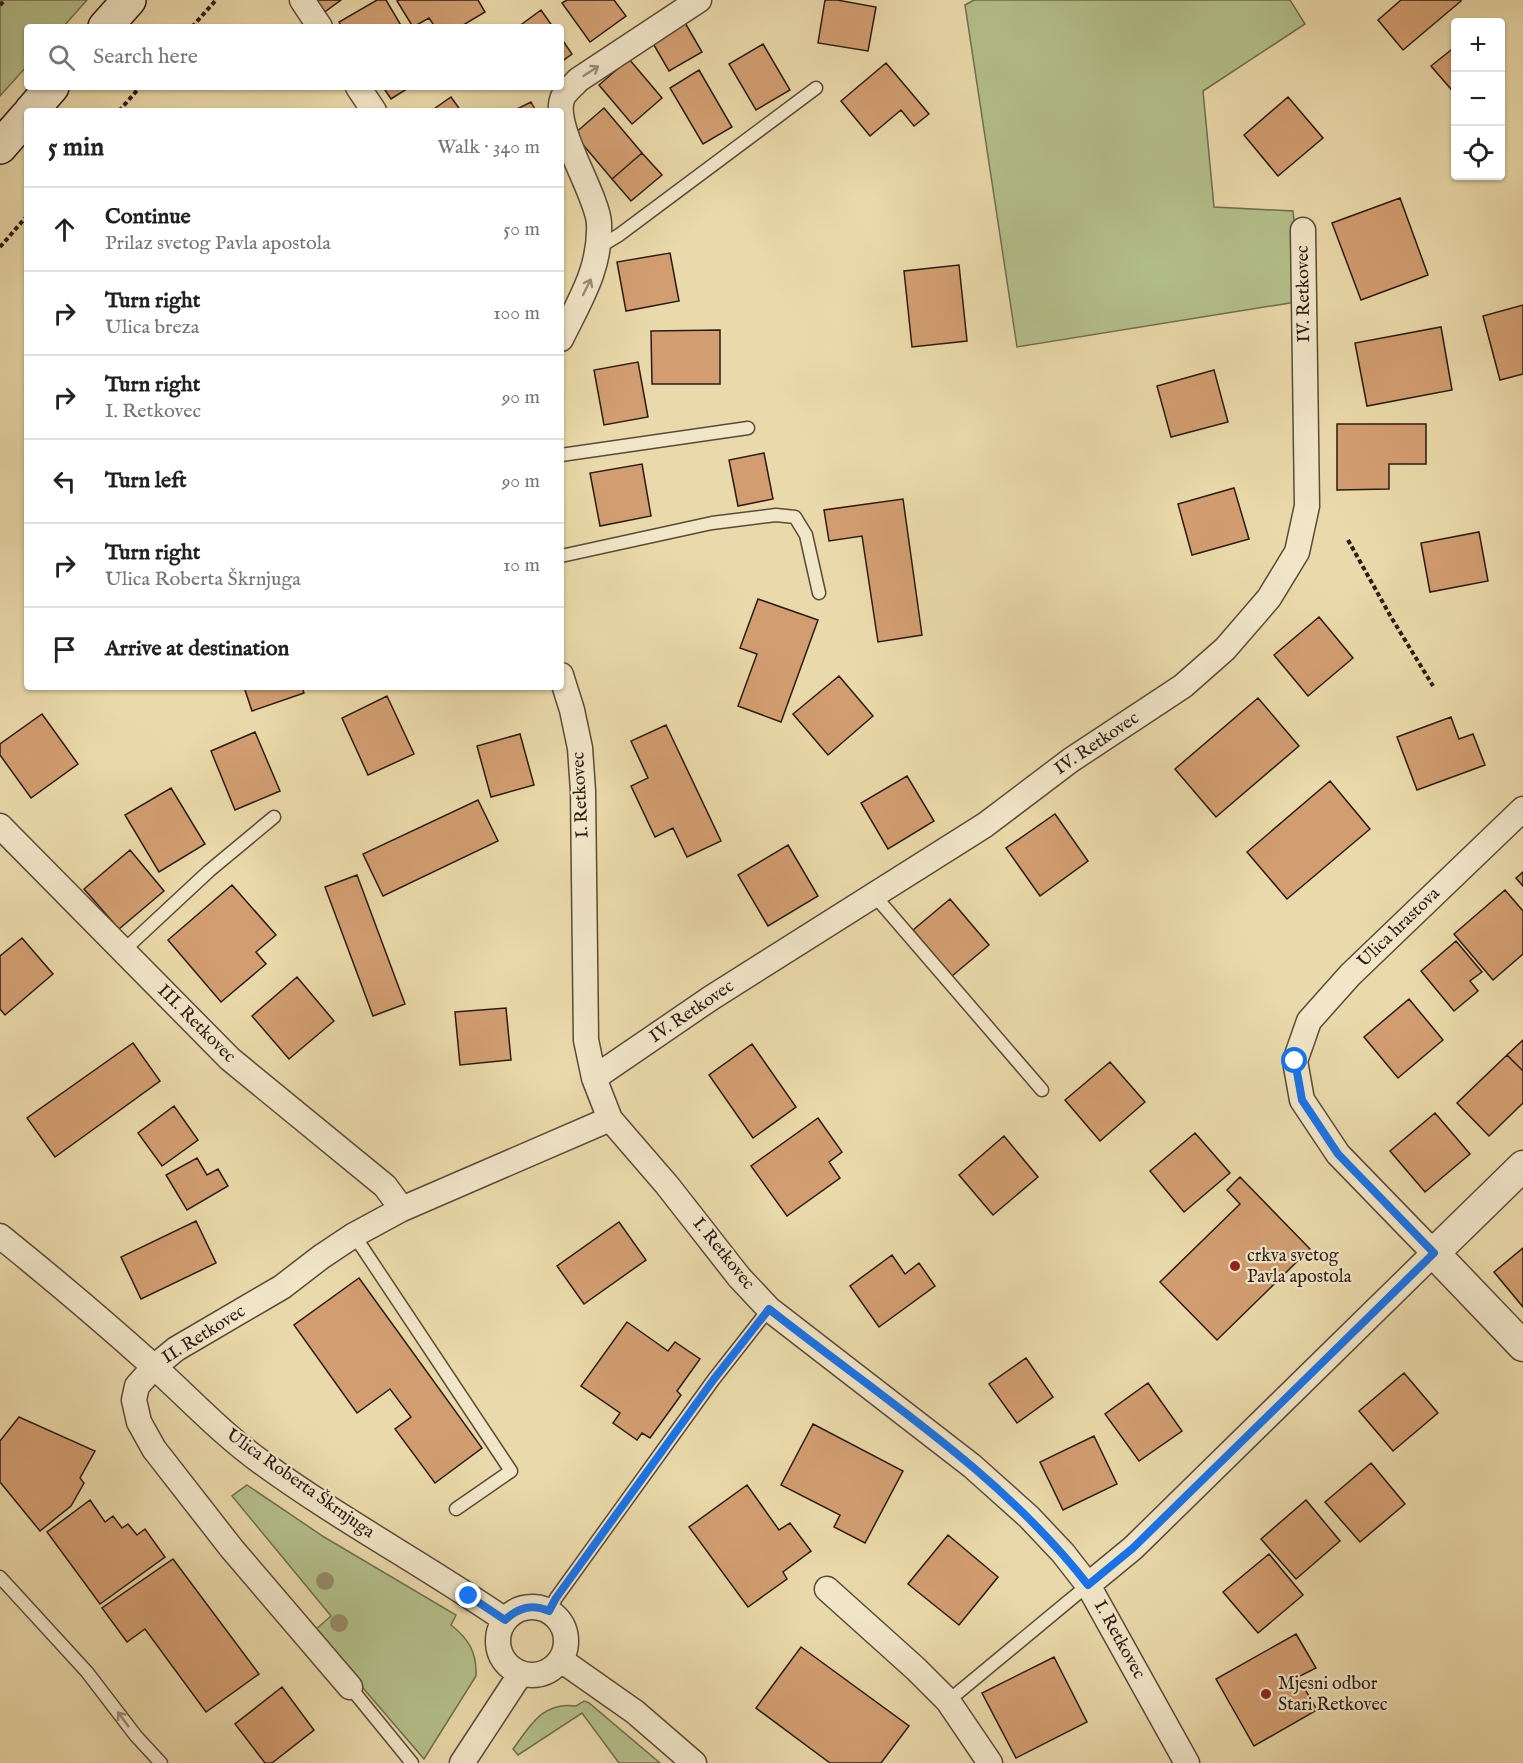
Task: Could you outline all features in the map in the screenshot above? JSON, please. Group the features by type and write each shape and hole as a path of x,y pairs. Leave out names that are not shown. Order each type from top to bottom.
{"main road":[{"path":"108,24 129,0"},
{"path":"34,108 49,90"},
{"path":"0,147 24,119"}],"street":[{"path":"302,0 318,24"},
{"path":"562,108 562,98 578,80 699,0"},
{"path":"360,90 372,108"},
{"path":"564,127 599,220 599,247 591,278 564,333"},
{"name":"IV. Retkovec","path":"594,1078 711,998 985,825 1071,760 1184,686 1225,649 1269,598 1297,552 1307,506 1303,230"},
{"name":"I. Retkovec","path":"564,685 580,748 583,791 586,1040 594,1078 610,1119 667,1185 739,1277 769,1309 988,1480 1049,1538 1088,1585 1187,1763"},
{"name":"Ulica hrastova","path":"1434,1253 1338,1154 1302,1100 1295,1061 1309,1022 1350,975 1523,809"},
{"name":"III. Retkovec","path":"0,826 230,1059 385,1186 402,1209"},
{"name":"II. Retkovec","path":"350,1687 232,1549 154,1449 139,1422 134,1400 136,1386 154,1367 177,1349 282,1287 354,1235 402,1209 610,1119"},
{"path":"1088,1585 1133,1548 1523,1166"},
{"name":"Ulica Roberta Škrnjuga","path":"0,1236 154,1367 227,1435 261,1462 505,1620"},
{"path":"1434,1253 1523,1346"},
{"path":"827,1588 948,1701 990,1763"},
{"path":"531,1606 549,1611 558,1618 564,1628 567,1638 566,1650 561,1660 543,1674 521,1673 504,1660 499,1650 500,1629 512,1613 531,1606"},
{"path":"561,1660 635,1712 694,1763"},
{"path":"462,1763 521,1673"}],"lane":[{"path":"599,247 619,235 816,88"},
{"path":"564,455 748,428"},
{"path":"564,555 712,523 776,515 795,517 806,535 819,593"},
{"path":"123,951 209,871 274,817"},
{"path":"873,895 1042,1090"},
{"path":"354,1235 511,1471 456,1509"},
{"path":"549,1611 556,1598 707,1388 769,1309"},
{"path":"0,1577 87,1672 136,1736 161,1763"},
{"path":"948,1701 1088,1585"},
{"path":"350,1687 412,1763"}],"path":[{"path":"0,5 5,0"},
{"path":"195,24 216,0"},
{"path":"122,108 137,90"},
{"path":"0,247 24,219"},
{"path":"1348,540 1433,686"}],"green space":[{"path":"0,0 87,0 66,24 24,24 24,69 0,96"},
{"path":"974,0 1290,0 1305,24 1203,91 1214,207 1293,211 1302,301 1017,347 965,5"},
{"path":"247,1485 324,1537 456,1615 451,1625 471,1647 476,1676 424,1759 314,1631 331,1616 232,1496"},
{"path":"584,1701 660,1763 619,1763 582,1713 518,1755 513,1749 538,1717 546,1711 565,1705 576,1706"}],"building":[{"path":"313,0 341,0 322,14"},
{"path":"377,0 386,0 400,24 340,24 339,22"},
{"path":"478,0 485,12 465,24 433,24 429,18 418,24 411,24 397,1"},
{"path":"567,0 614,0 626,16 590,42 562,3"},
{"path":"825,0 876,7 868,51 818,43"},
{"path":"1401,0 1461,1 1403,50 1378,20"},
{"path":"541,10 551,24 522,24"},
{"path":"684,21 702,52 669,71 651,40"},
{"path":"564,42 572,54 564,60"},
{"path":"763,44 790,90 756,110 729,64"},
{"path":"1451,50 1451,89 1431,66"},
{"path":"629,59 662,98 632,124 599,85"},
{"path":"886,63 929,114 914,126 901,110 870,136 841,101"},
{"path":"699,70 732,127 703,144 670,88"},
{"path":"385,90 405,90 391,99"},
{"path":"451,97 459,108 435,108"},
{"path":"1288,97 1323,138 1278,176 1244,135"},
{"path":"531,102 534,108 519,108"},
{"path":"604,108 642,153 612,179 574,134"},
{"path":"642,153 662,175 631,201 612,179"},
{"path":"1400,198 1428,275 1361,300 1332,223"},
{"path":"670,253 679,301 626,311 617,262"},
{"path":"959,265 967,341 912,347 904,271"},
{"path":"1523,305 1523,374 1500,380 1483,316"},
{"path":"1441,327 1452,390 1367,406 1355,343"},
{"path":"720,330 720,384 652,384 651,331"},
{"path":"638,362 648,417 604,425 594,370"},
{"path":"1214,370 1228,422 1171,437 1157,386"},
{"path":"1337,424 1426,424 1426,464 1389,464 1389,489 1337,490"},
{"path":"764,453 773,499 738,506 729,460"},
{"path":"642,464 651,516 600,526 590,473"},
{"path":"1234,488 1249,539 1192,555 1178,504"},
{"path":"903,499 922,635 878,642 862,536 829,541 824,510"},
{"path":"1479,532 1488,581 1430,592 1421,543"},
{"path":"758,599 818,620 781,722 738,706 757,654 740,648"},
{"path":"1319,617 1353,658 1308,696 1274,655"},
{"path":"839,676 873,716 828,755 793,714"},
{"path":"245,690 303,690 304,693 252,711"},
{"path":"387,696 414,754 368,775 342,718"},
{"path":"1258,698 1299,746 1216,817 1175,769"},
{"path":"42,714 78,764 31,798 0,755 0,744"},
{"path":"1451,717 1459,739 1473,734 1485,765 1417,790 1397,737"},
{"path":"666,725 721,841 687,857 673,828 655,837 631,786 648,778 631,741"},
{"path":"255,732 280,791 235,810 211,751"},
{"path":"520,734 534,785 491,797 477,746"},
{"path":"907,776 934,821 888,849 861,803"},
{"path":"1330,781 1370,829 1287,899 1247,852"},
{"path":"171,788 205,844 159,872 125,815"},
{"path":"478,800 498,841 383,896 363,854"},
{"path":"1055,814 1088,861 1040,896 1006,848"},
{"path":"788,845 818,896 768,926 738,875"},
{"path":"130,850 164,891 119,929 84,889"},
{"path":"1523,872 1523,886 1516,878"},
{"path":"357,875 405,1004 373,1016 325,887"},
{"path":"232,885 276,935 256,952 266,964 221,1002 168,940"},
{"path":"1505,890 1523,911 1523,954 1493,980 1454,934"},
{"path":"950,899 989,945 952,976 913,930"},
{"path":"22,938 53,974 5,1015 0,1009 0,956"},
{"path":"1456,941 1482,972 1470,981 1478,991 1454,1011 1421,971"},
{"path":"297,977 334,1021 289,1059 252,1016"},
{"path":"1409,999 1443,1040 1398,1078 1364,1037"},
{"path":"506,1008 511,1060 460,1065 455,1012"},
{"path":"1523,1040 1523,1071 1507,1055"},
{"path":"133,1043 160,1081 55,1157 27,1118"},
{"path":"752,1044 796,1107 753,1138 709,1075"},
{"path":"1507,1055 1523,1071 1523,1103 1489,1136 1457,1103"},
{"path":"1110,1062 1145,1102 1100,1141 1065,1100"},
{"path":"174,1106 198,1140 162,1166 138,1133"},
{"path":"1435,1113 1470,1154 1425,1192 1390,1151"},
{"path":"818,1118 842,1152 829,1162 840,1178 787,1216 751,1166"},
{"path":"1195,1133 1230,1173 1184,1212 1150,1171"},
{"path":"1004,1136 1038,1177 993,1215 959,1175"},
{"path":"197,1158 207,1175 218,1169 228,1186 187,1210 166,1175"},
{"name":"crkva svetog Pavla apostola","path":"1240,1177 1310,1249 1217,1340 1160,1282 1240,1204 1227,1190"},
{"path":"196,1221 216,1263 141,1299 121,1257"},
{"path":"619,1222 646,1260 584,1304 557,1266"},
{"path":"1523,1248 1523,1307 1494,1272"},
{"path":"892,1255 905,1274 919,1263 935,1286 879,1327 850,1286"},
{"path":"359,1278 482,1448 435,1483 395,1429 411,1417 390,1389 357,1413 294,1325"},
{"path":"627,1322 668,1351 675,1342 700,1359 677,1391 681,1395 650,1438 642,1433 637,1440 613,1423 620,1413 581,1386"},
{"path":"1026,1358 1053,1397 1017,1423 989,1384"},
{"path":"1404,1373 1438,1413 1393,1451 1359,1411"},
{"path":"1148,1383 1182,1431 1139,1461 1105,1414"},
{"path":"19,1417 95,1451 80,1478 84,1483 71,1506 40,1531 0,1482 0,1441"},
{"path":"813,1424 903,1471 865,1543 834,1527 840,1515 781,1485"},
{"path":"1094,1436 1117,1484 1063,1510 1040,1462"},
{"path":"1371,1463 1405,1504 1360,1542 1325,1502"},
{"path":"747,1485 779,1530 790,1523 811,1551 783,1572 787,1579 748,1607 689,1527"},
{"path":"90,1500 105,1522 113,1516 122,1528 128,1524 137,1535 145,1529 165,1557 100,1604 47,1532"},
{"path":"1306,1500 1340,1541 1296,1579 1261,1539"},
{"path":"948,1535 998,1577 959,1625 908,1584"},
{"path":"1269,1554 1303,1595 1258,1633 1223,1592"},
{"path":"173,1559 259,1674 206,1712 145,1629 127,1642 102,1608"},
{"name":"Mjesni odbor Stari Retkovec","path":"1296,1634 1316,1668 1298,1677 1317,1710 1254,1746 1216,1679"},
{"path":"801,1647 909,1726 881,1763 830,1763 756,1708"},
{"path":"1054,1657 1087,1722 1016,1758 982,1693"},
{"path":"282,1687 314,1730 272,1763 265,1763 235,1724"}],"place":[{"name":"crkva svetog Pavla apostola","path":"1235,1266"},
{"name":"Mjesni odbor Stari Retkovec","path":"1266,1694"}],"route":[{"path":"469,1596 505,1620 521,1608 531,1606 549,1611 556,1598 714,1379 769,1309 997,1487 1063,1553 1088,1585 1133,1548 1434,1253 1338,1154 1302,1100 1295,1061"}]}
